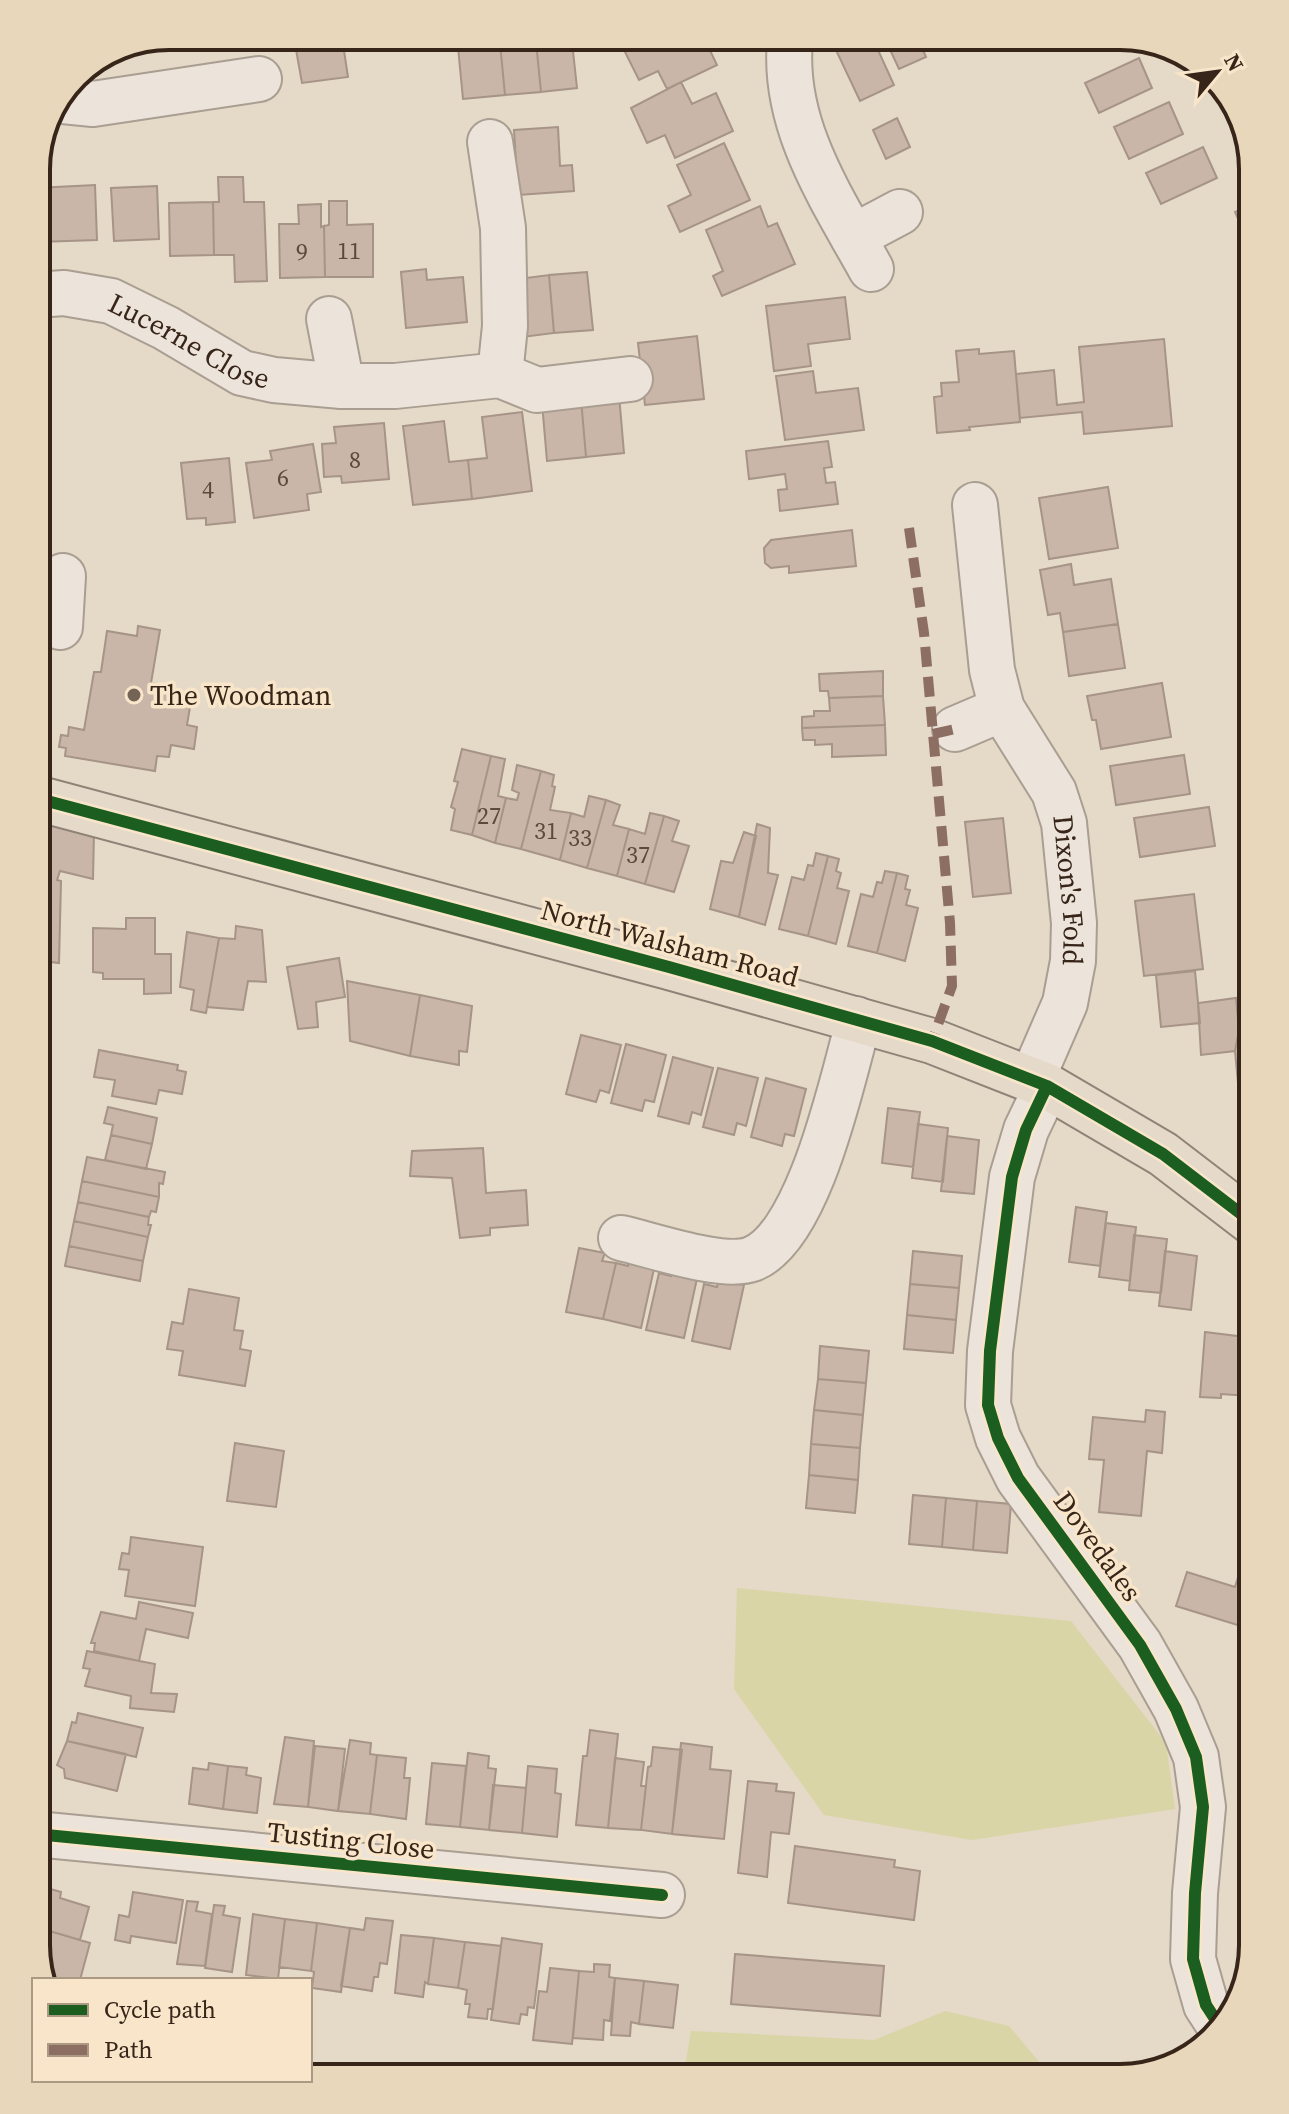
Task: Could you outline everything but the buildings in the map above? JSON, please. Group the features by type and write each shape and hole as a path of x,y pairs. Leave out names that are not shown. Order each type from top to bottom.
{"main road":[{"name":"North Walsham Road","path":"50,802 932,1041 1040,1083 1163,1154 1239,1212"}],"street":[{"path":"790,50 789,82 798,123 815,170 862,253 900,212"},
{"path":"72,102 93,104 219,100 259,79"},
{"path":"490,142 503,228 505,326 500,375 537,390 630,379"},
{"name":"Lucerne Close","path":"50,294 64,293 111,301 166,328 242,373 274,380 342,386 395,386 500,375"},
{"path":"329,319 342,386"},
{"name":"Dixon's Fold","path":"975,505 992,670 1002,709 1054,792 1064,823 1074,923 1073,961 1065,1003 1040,1083"},
{"path":"60,627 63,576"},
{"path":"955,729 1002,709"},
{"path":"621,1238 717,1262 750,1260 771,1248 807,1191 833,1113 856,1031 856,1019"},
{"name":"Dovedales","path":"1040,1083 1012,1177 990,1351 970,1407 998,1438 1018,1478 1140,1645 1176,1709 1196,1757 1203,1807 1193,1959 1206,2005 1214,2017"},
{"name":"Tusting Close","path":"50,1835 662,1895"}],"shaded area":[{"path":"737,1588 1071,1621 1166,1743 1175,1809 972,1840 824,1815 734,1689"},
{"path":"945,2011 1009,2026 1040,2063 685,2064 691,2031 874,2040"}],"marked path":[{"path":"909,528 924,633 950,923 952,986 932,1041"},
{"path":"933,734 955,729"}],"cycle path":[{"path":"50,802 669,967 932,1041 1047,1086 1163,1154 1239,1212"},
{"path":"1047,1086 1026,1130 1012,1177 990,1351 988,1405 998,1438 1018,1478 1140,1645 1176,1709 1196,1757 1203,1807 1193,1959 1206,2005 1214,2017"},
{"path":"50,1835 662,1895"}],"place":[{"name":"The Woodman","path":"134,695"}]}
